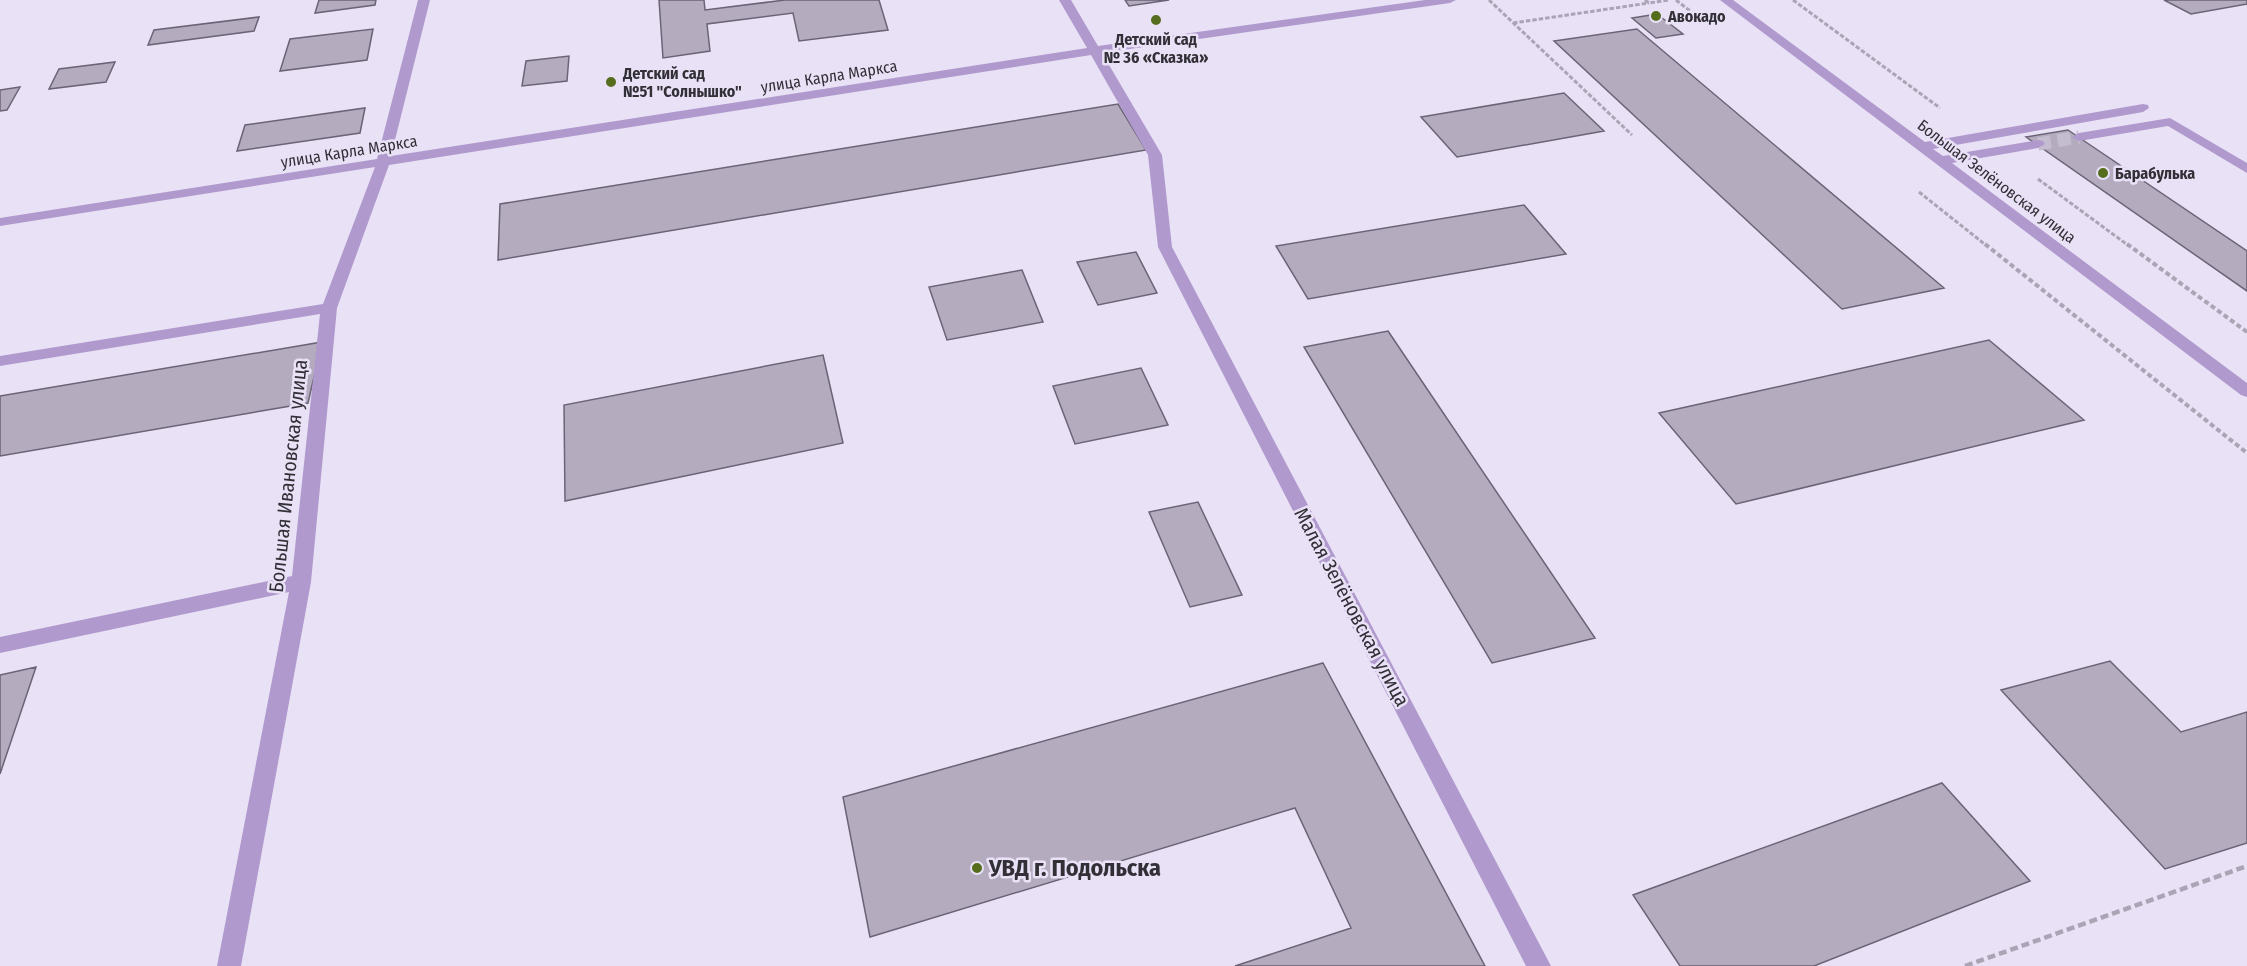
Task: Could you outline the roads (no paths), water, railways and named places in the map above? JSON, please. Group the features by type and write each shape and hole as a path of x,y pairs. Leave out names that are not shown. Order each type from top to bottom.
{"street":[{"name":"Большая Ивановская улица","path":"229,966 301,582 328,308 383,163 424,0"},
{"path":"1065,0 1095,50"},
{"name":"улица Карла Маркса","path":"0,222 1095,50 1450,0"},
{"name":"Большая Зелёновская улица","path":"1726,0 2247,391"},
{"name":"Малая Зелёновская улица","path":"1095,50 1155,155 1165,248 1539,966"},
{"path":"1922,147 2143,108"},
{"path":"2079,137 2170,122 2247,170"},
{"path":"1940,161 2038,144"},
{"path":"0,361 328,308"},
{"path":"0,645 301,582"}],"tunnel":[{"path":"2038,144 2079,137"}],"place":[{"name":"Авокадо","path":"1656,16"},
{"name":"Детский сад № 36 «Сказка»","path":"1156,20"},
{"name":"Детский сад №51 \"Солнышко\"","path":"611,82"},
{"name":"Барабулька","path":"2103,173"},
{"name":"УВД г. Подольска","path":"977,868"}]}
